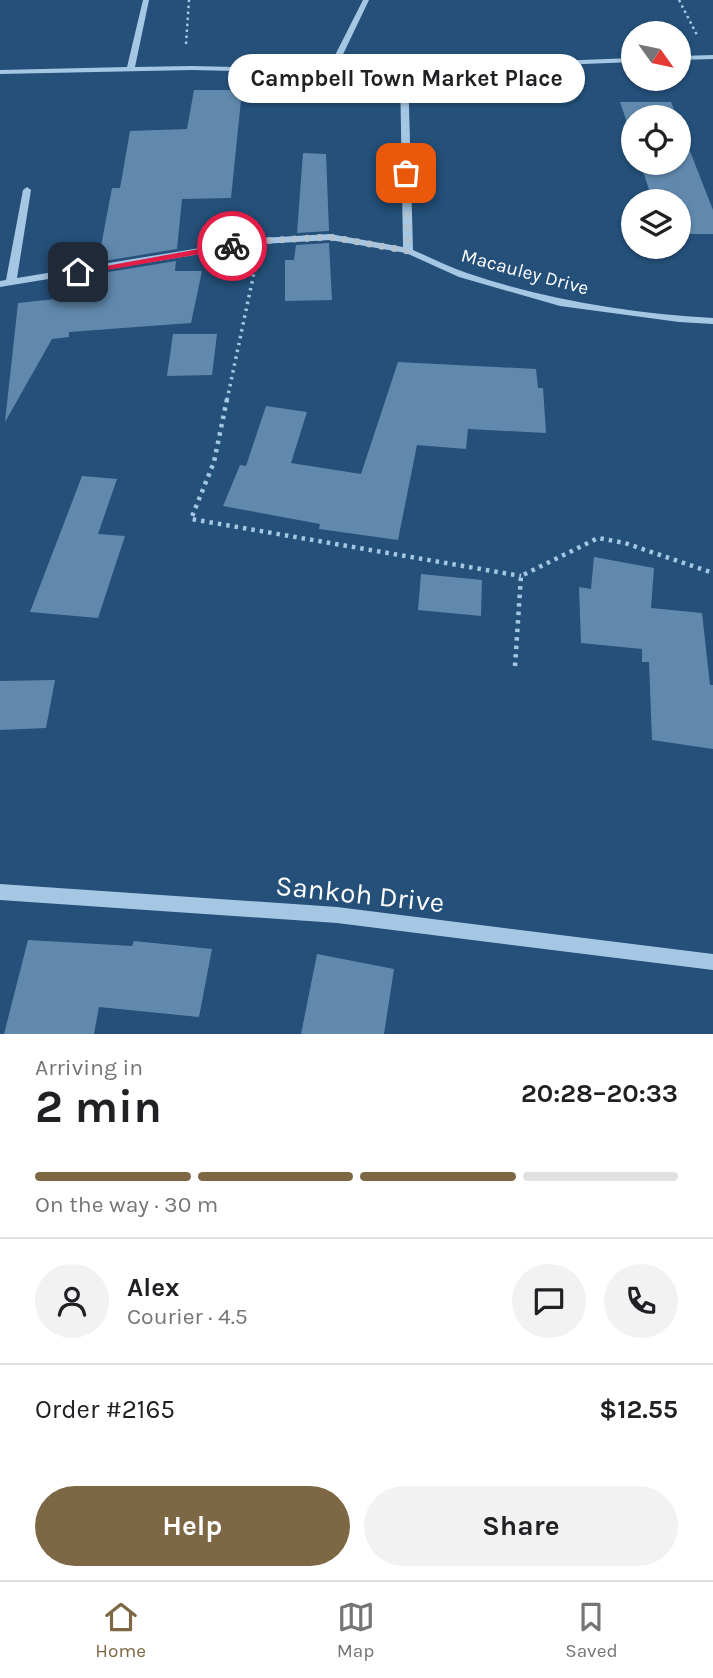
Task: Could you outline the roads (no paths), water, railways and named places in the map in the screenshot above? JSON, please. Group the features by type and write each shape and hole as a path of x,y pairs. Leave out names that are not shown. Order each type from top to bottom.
{"street":[{"path":"130,70 146,0"},
{"path":"331,71 366,0"},
{"path":"691,58 711,57"},
{"path":"0,72 192,68 331,71 621,60"},
{"path":"404,68 408,251"},
{"path":"5,283 27,190"},
{"name":"Macauley Drive","path":"5,283 261,241 330,237 408,251 461,275 560,303 713,321"},
{"name":"Sankoh Drive","path":"0,892 337,915 713,961"}],"place":[{"name":"Campbell Town Market Place","path":"406,173"}]}
